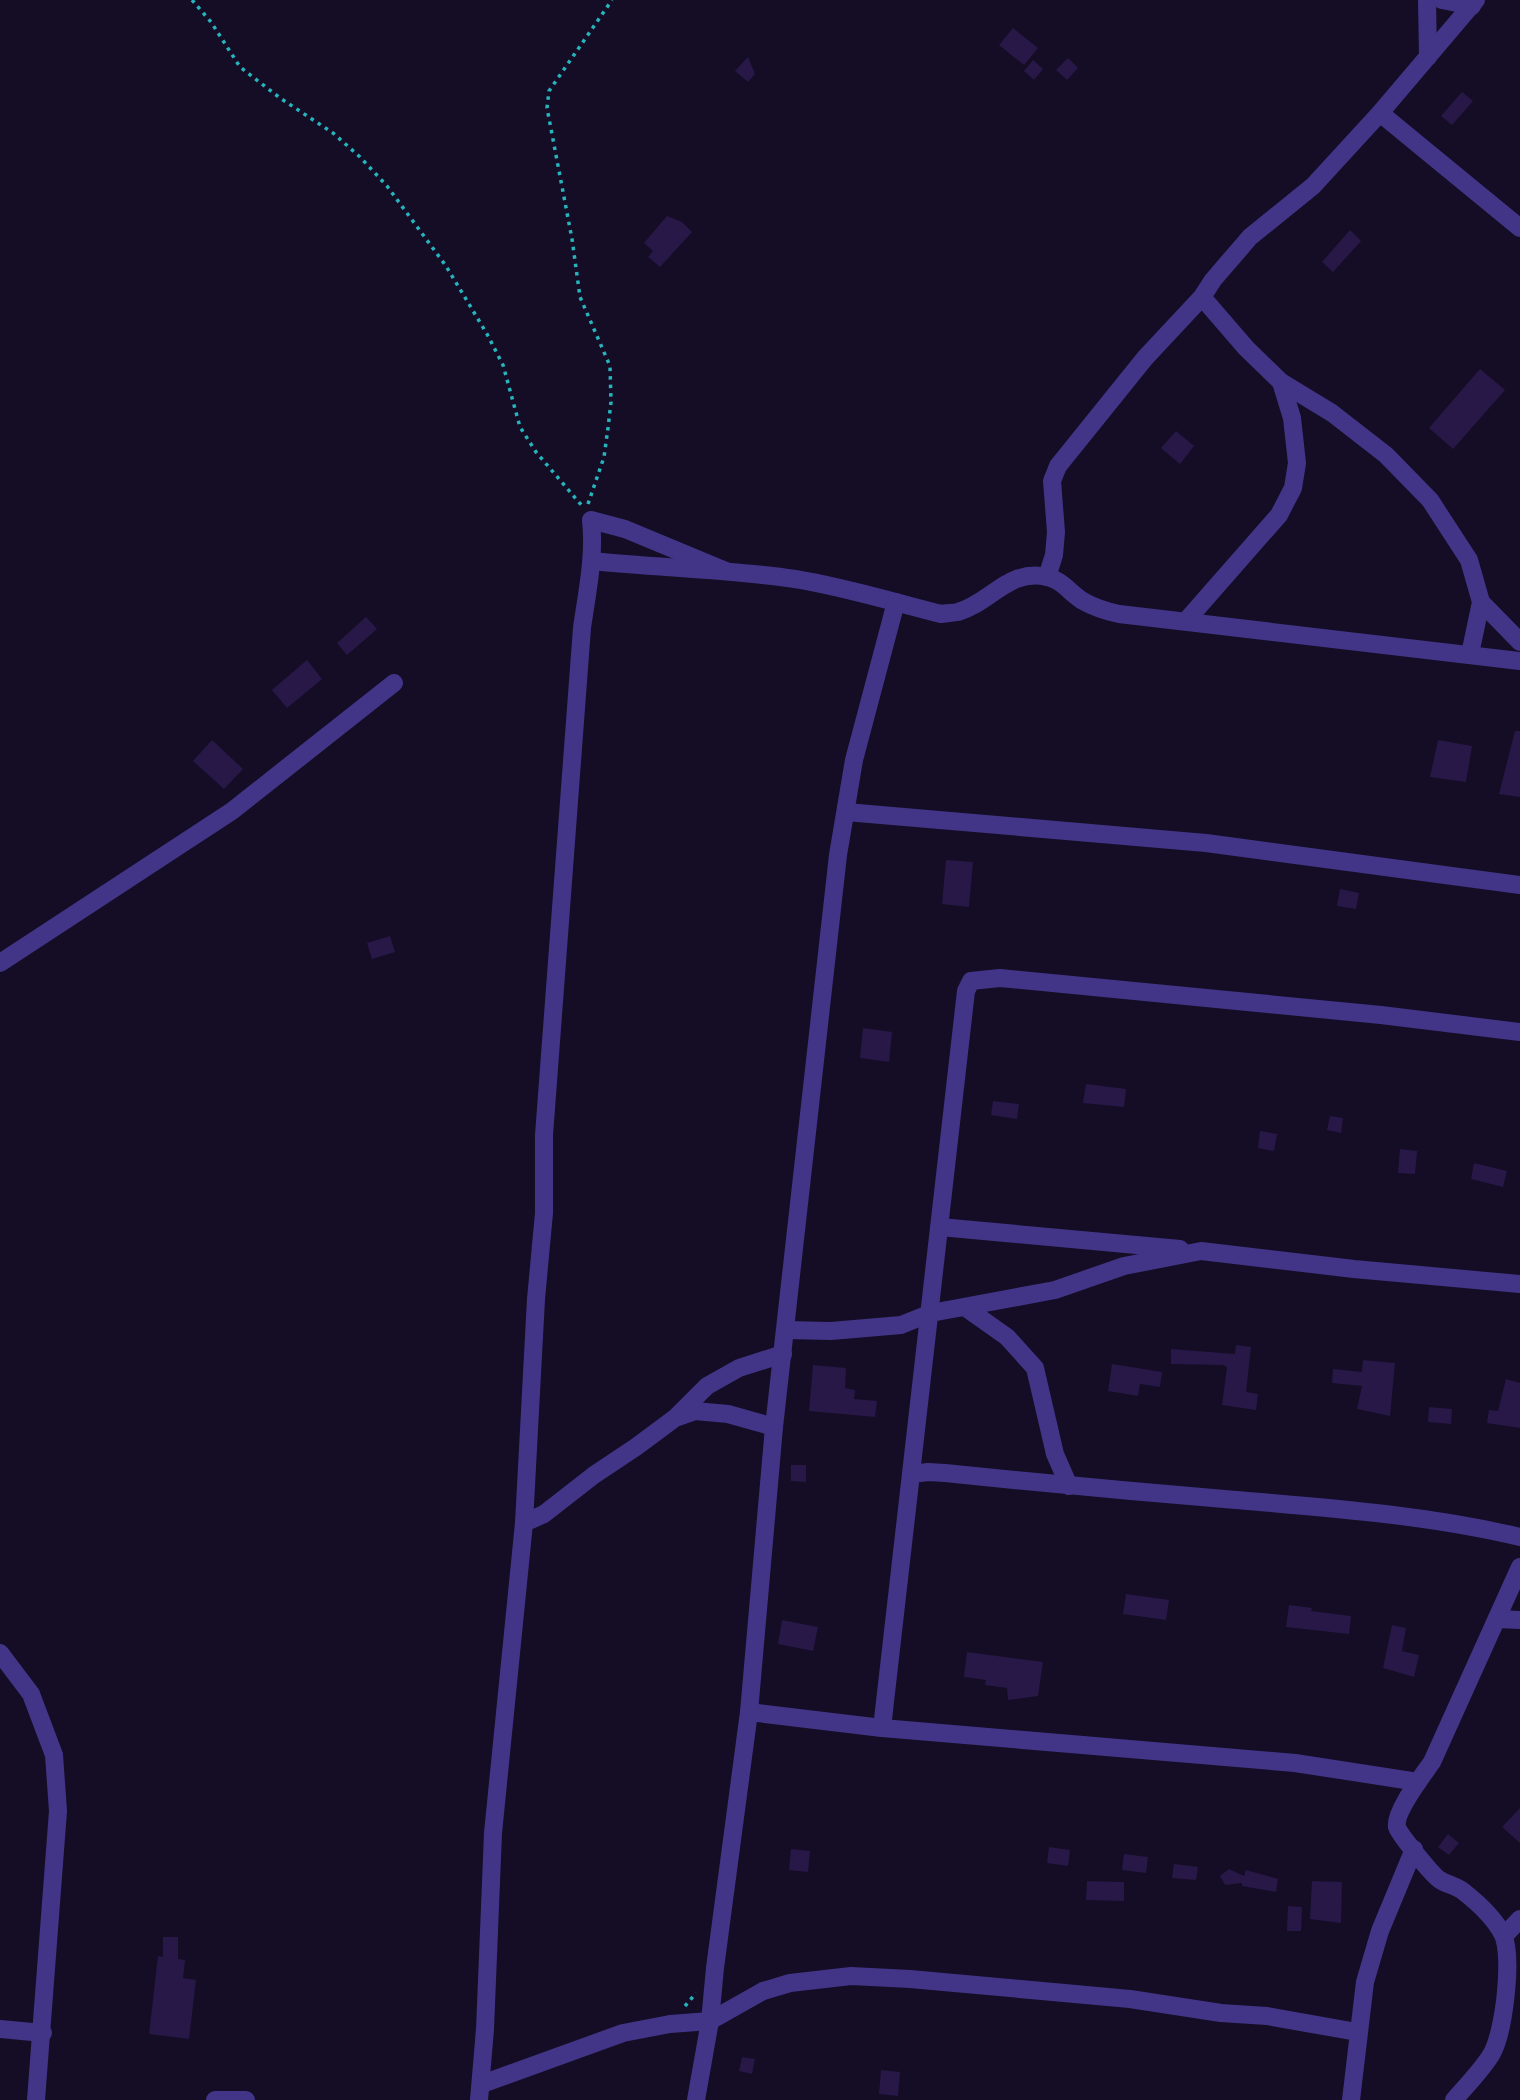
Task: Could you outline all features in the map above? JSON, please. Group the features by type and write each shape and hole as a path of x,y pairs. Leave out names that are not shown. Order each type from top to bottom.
{"street":[{"path":"1427,0 1428,57"},
{"path":"1442,0 1474,3"},
{"path":"1047,577 1055,544 1052,481 1058,466 1145,358 1202,297 1250,237 1312,186 1380,113 1474,3"},
{"path":"1380,113 1514,224 1520,205"},
{"path":"1202,297 1246,348 1281,382 1332,413 1386,455 1430,500 1469,560 1481,602 1470,654"},
{"path":"1186,621 1279,515 1293,488 1297,463 1292,418 1281,382"},
{"path":"726,571 625,529 591,520 592,561 582,628 544,1135 544,1213 536,1299 524,1523 493,1833 481,2092 623,2033 670,2024 710,2021 764,1991 790,1983 851,1976 1130,1999 1267,2016 1357,2032"},
{"path":"592,561 794,579 842,587 941,614 958,612 1003,584 1023,576 1047,577 1064,584 1081,600 1101,610 1520,661"},
{"path":"696,2100 710,2021 749,1712 774,1427 838,855 854,760 896,602"},
{"path":"1481,602 1520,642"},
{"path":"0,963 232,811 394,683"},
{"path":"846,812 1206,843 1520,885"},
{"path":"882,1728 968,985 975,980 1000,978 1381,1015 1520,1032"},
{"path":"940,1227 1520,1284"},
{"path":"786,1330 831,1331 901,1325 931,1313 1055,1290 1124,1266 1201,1251"},
{"path":"966,1308 1007,1337 1035,1368 1055,1454 1069,1486"},
{"path":"524,1523 544,1514 675,1418 707,1386 739,1368 783,1354"},
{"path":"675,1418 695,1411 728,1414 774,1427"},
{"path":"912,1474 945,1473 1319,1507 1477,1527 1520,1537"},
{"path":"1454,2100 1492,2053 1503,2020 1507,1966 1504,1936 1487,1914 1461,1889 1438,1879 1424,1866 1415,1849 1397,1829 1397,1821 1432,1762 1520,1567"},
{"path":"1497,1619 1520,1620"},
{"path":"0,1653 31,1694 54,1755 58,1811 36,2100"},
{"path":"749,1712 882,1728 1295,1763 1418,1782"},
{"path":"1350,2100 1365,1982 1380,1931 1415,1849"},
{"path":"1504,1936 1520,1919"},
{"path":"0,2029 43,2033"},
{"path":"215,2100 246,2100"}],"path":[{"path":"192,0 211,22 240,67 333,134 360,157 387,186 446,266 487,334 503,365 520,427 586,510 604,457 611,402 610,366 580,297 547,108 549,91 555,81 612,0"},
{"path":"670,2024 715,1968"}],"building":[{"path":"1013,28 1038,48 1024,65 999,45"},
{"path":"748,57 755,74 748,82 735,71"},
{"path":"1068,58 1078,68 1067,80 1056,70"},
{"path":"1033,60 1043,69 1034,80 1024,71"},
{"path":"1462,92 1473,101 1452,125 1441,116"},
{"path":"667,216 682,222 692,232 660,267 648,257 653,251 644,243"},
{"path":"1350,230 1361,241 1333,272 1322,262"},
{"path":"1480,369 1505,390 1453,449 1429,428"},
{"path":"1176,431 1194,446 1180,464 1161,448"},
{"path":"366,617 377,629 347,655 337,643"},
{"path":"307,660 322,679 287,708 272,690"},
{"path":"1515,731 1520,731 1520,797 1499,794"},
{"path":"212,740 243,769 224,789 193,761"},
{"path":"1438,740 1472,746 1466,782 1430,777"},
{"path":"946,860 973,862 969,907 942,904"},
{"path":"1340,889 1359,893 1356,909 1337,906"},
{"path":"390,936 395,952 372,959 367,943"},
{"path":"863,1028 892,1032 889,1062 860,1058"},
{"path":"1086,1084 1126,1089 1124,1107 1083,1103"},
{"path":"993,1101 1019,1104 1017,1119 991,1115"},
{"path":"1330,1116 1343,1118 1341,1133 1327,1130"},
{"path":"1260,1131 1277,1134 1274,1151 1258,1148"},
{"path":"1400,1149 1417,1151 1415,1174 1398,1173"},
{"path":"1474,1163 1507,1171 1503,1187 1471,1179"},
{"path":"1236,1345 1251,1347 1246,1392 1258,1394 1256,1410 1222,1405 1227,1367 1171,1364 1171,1349 1235,1354"},
{"path":"1363,1360 1395,1363 1390,1416 1357,1409 1362,1386 1332,1383 1333,1369 1362,1372"},
{"path":"1112,1364 1162,1372 1160,1387 1140,1384 1138,1396 1108,1391"},
{"path":"813,1365 846,1368 845,1388 855,1390 854,1399 877,1401 875,1417 809,1411"},
{"path":"1506,1379 1520,1383 1520,1428 1487,1423 1489,1410 1498,1411"},
{"path":"1429,1407 1452,1409 1451,1424 1428,1422"},
{"path":"791,1465 806,1465 806,1482 791,1481"},
{"path":"1126,1594 1169,1600 1166,1620 1123,1614"},
{"path":"1289,1605 1351,1616 1349,1634 1286,1627"},
{"path":"782,1620 818,1627 813,1651 778,1644"},
{"path":"1392,1625 1406,1628 1402,1651 1419,1655 1414,1677 1383,1668"},
{"path":"967,1652 1043,1662 1038,1696 1008,1700 1007,1688 985,1685 986,1680 964,1677"},
{"path":"1520,1808 1520,1843 1502,1827"},
{"path":"1448,1834 1459,1843 1449,1855 1438,1847"},
{"path":"1049,1847 1070,1850 1068,1866 1047,1863"},
{"path":"791,1849 810,1851 808,1872 789,1870"},
{"path":"1124,1854 1148,1857 1146,1873 1122,1870"},
{"path":"1174,1864 1198,1867 1196,1880 1172,1878"},
{"path":"1229,1869 1244,1876 1246,1870 1278,1879 1276,1892 1242,1886 1242,1883 1225,1885 1220,1876"},
{"path":"1087,1881 1124,1882 1124,1901 1086,1900"},
{"path":"1312,1881 1342,1882 1341,1923 1310,1919"},
{"path":"1288,1906 1302,1907 1301,1931 1287,1931"},
{"path":"163,1937 178,1937 178,1959 185,1960 183,1978 196,1980 189,2039 149,2034 158,1956 163,1957"},
{"path":"742,2057 755,2059 752,2074 739,2071"},
{"path":"881,2070 900,2072 898,2096 879,2094"}]}
